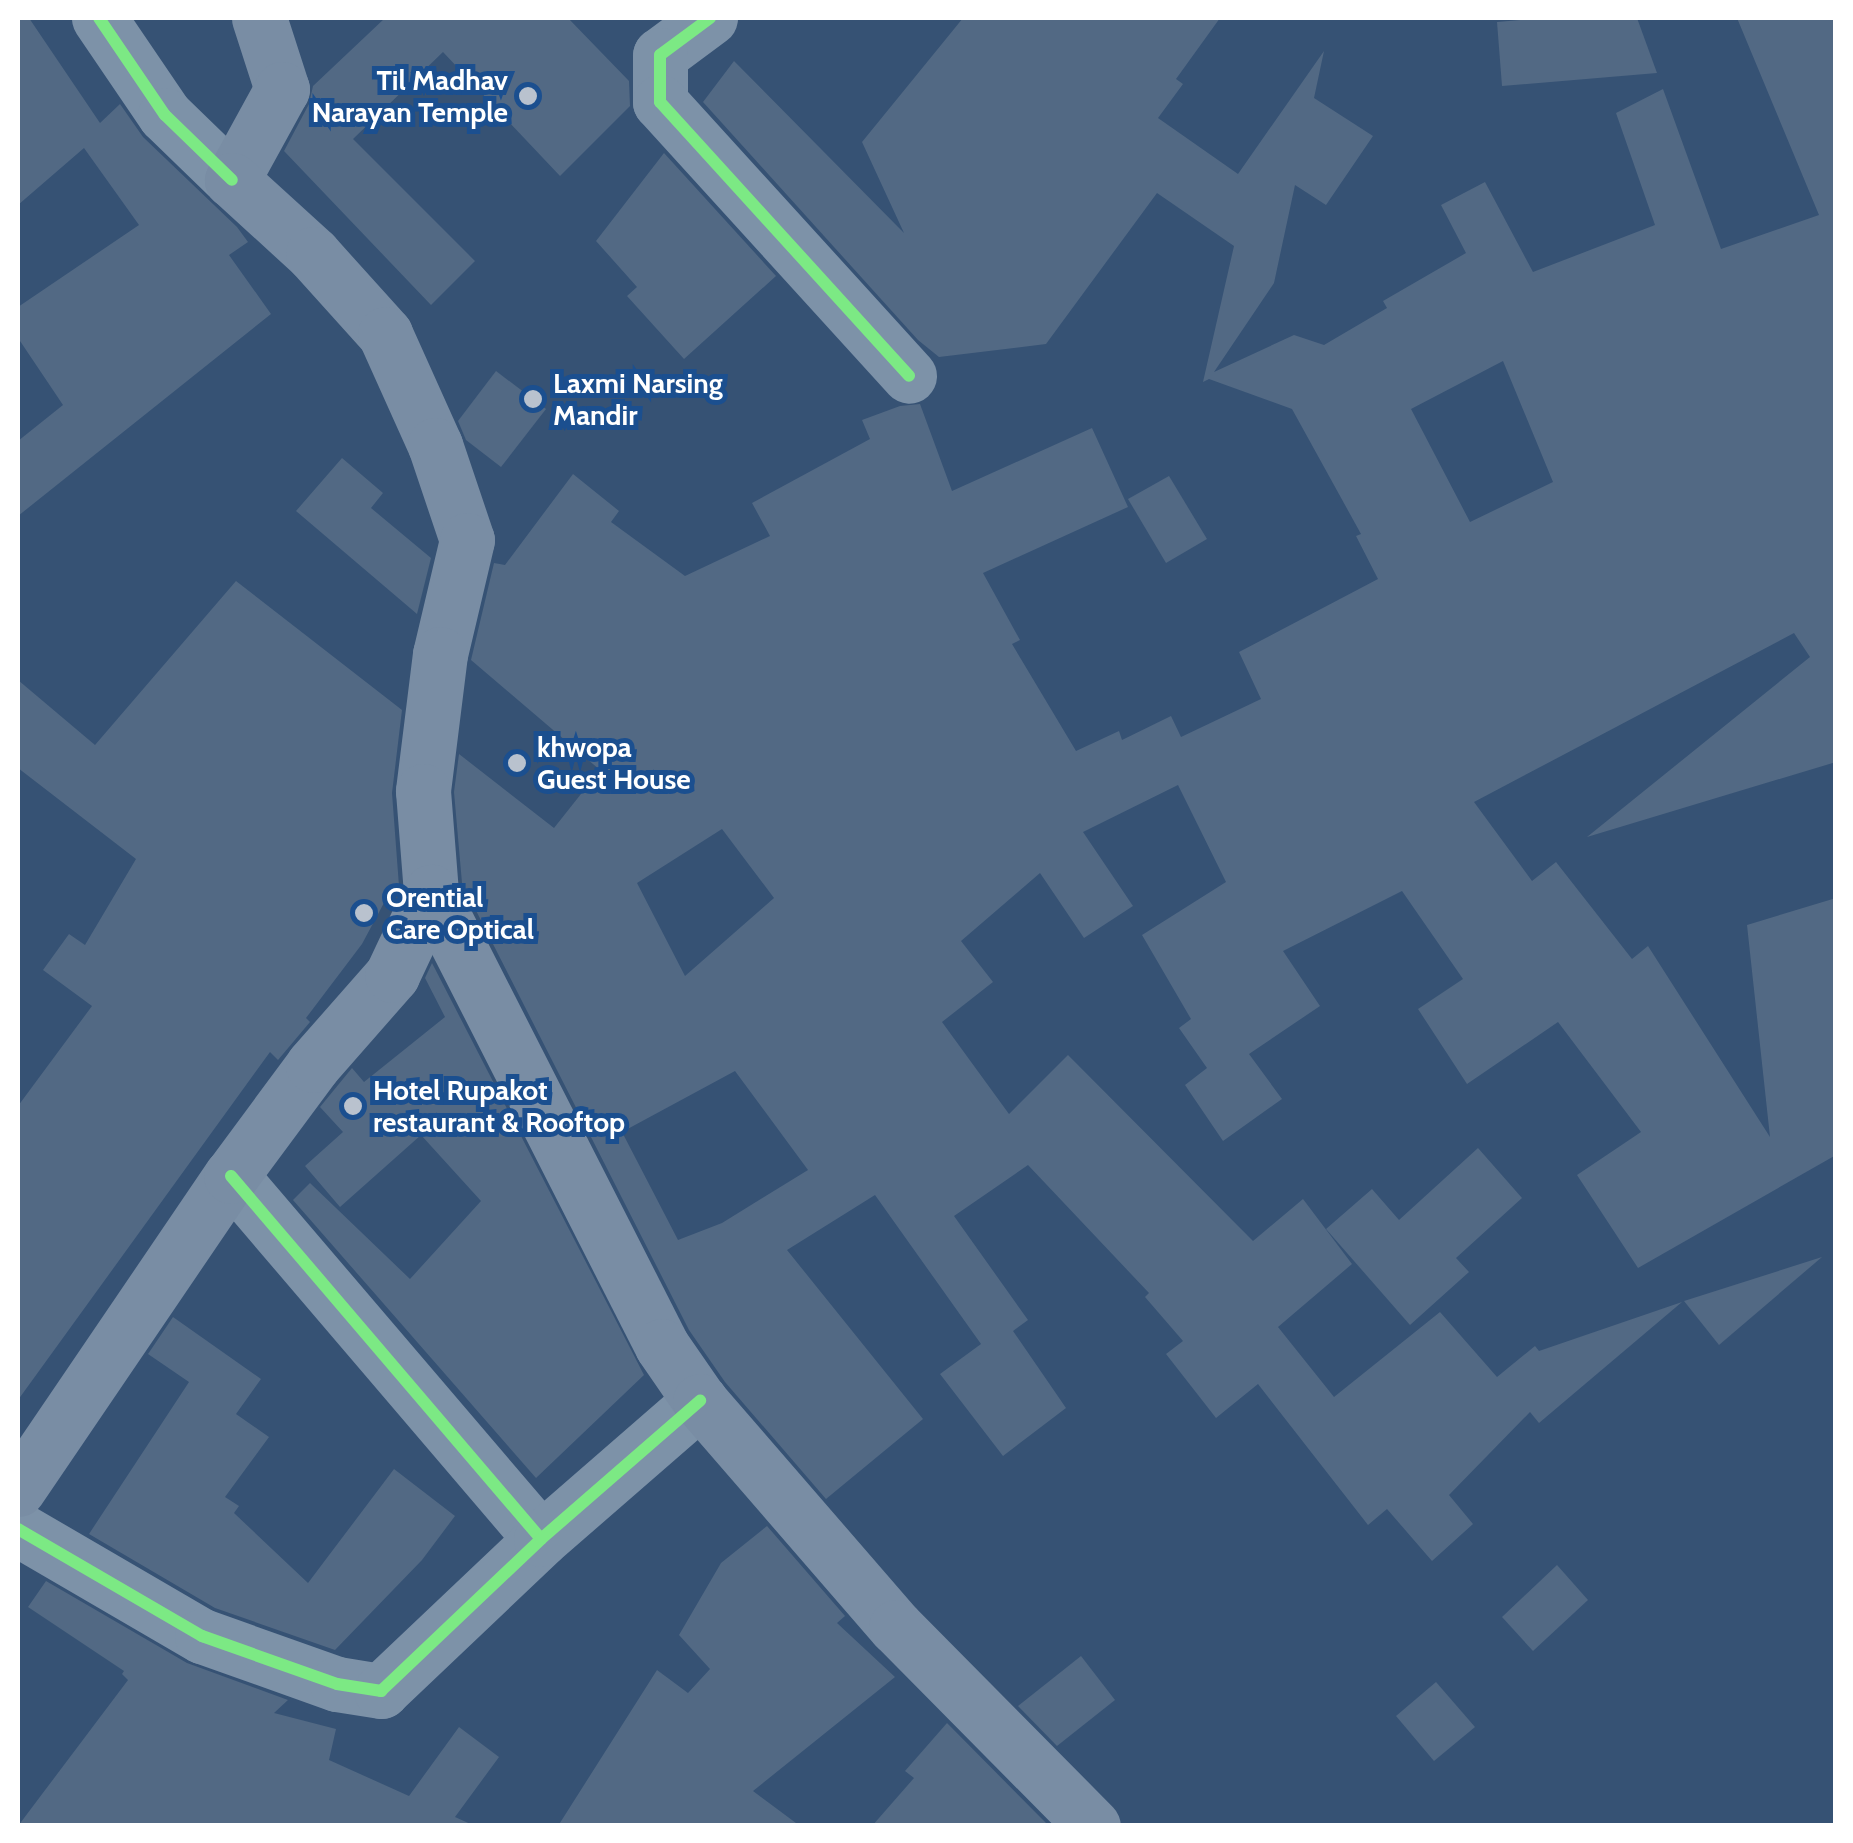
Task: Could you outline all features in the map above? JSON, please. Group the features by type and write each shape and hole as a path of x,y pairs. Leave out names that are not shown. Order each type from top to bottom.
{"main road":[{"path":"259,18 282,88 232,180 313,254 384,334 435,445 466,540 440,654 424,791 431,892 662,1346 700,1401 896,1627 1093,1826"},
{"path":"18,1490 231,1176 314,1065 392,975 431,892"}],"street":[{"path":"99,18 165,114 232,180"},
{"path":"710,18 660,55 660,102 909,376"},
{"path":"231,1176 541,1540"},
{"path":"18,1530 202,1636 337,1684 381,1692 541,1540 700,1401"}],"building":[{"path":"18,18 29,18 100,123 120,104 143,137 237,227 248,242 229,255 271,314 18,516 18,441 63,405 18,338 18,307 139,225 84,148 18,205"},
{"path":"385,18 568,18 629,81 630,106 560,176 443,52 353,139 475,261 431,305 284,151 309,104 313,86"},
{"path":"963,18 1220,18 1176,79 1183,84 1158,118 1238,174 1324,51 1314,98 1373,136 1326,205 1295,185 1274,283 1214,372 1294,335 1324,345 1387,308 1383,301 1466,253 1441,205 1485,182 1533,272 1655,225 1616,113 1663,89 1721,249 1819,215 1737,18 1836,18 1836,762 1587,837 1810,657 1794,633 1474,802 1532,881 1556,862 1632,959 1648,946 1770,1137 1747,925 1836,898 1836,1155 1638,1268 1577,1175 1641,1132 1558,1022 1467,1084 1418,1009 1463,979 1402,891 1283,951 1320,1006 1249,1054 1282,1099 1223,1141 1185,1085 1207,1068 1179,1028 1191,1019 1142,935 1226,882 1178,785 1083,832 1133,906 1084,938 1040,873 961,941 993,982 942,1022 1009,1114 1068,1055 1253,1241 1303,1199 1352,1264 1278,1327 1334,1397 1440,1312 1497,1377 1535,1346 1539,1351 1682,1302 1539,1423 1530,1412 1449,1495 1473,1524 1432,1561 1387,1509 1368,1525 1258,1384 1216,1418 1166,1354 1183,1341 1145,1297 1149,1293 1028,1165 954,1216 1028,1320 1013,1331 1066,1408 1003,1456 940,1374 981,1344 875,1195 787,1250 923,1419 826,1499 725,1382 689,1330 462,883 454,792 459,754 554,828 600,770 471,660 494,563 505,565 573,474 619,511 611,522 685,576 770,536 752,503 870,439 862,420 900,406 920,404 952,491 1092,428 1128,507 983,573 1020,640 1012,644 1076,751 1119,731 1122,740 1171,716 1181,737 1261,699 1239,652 1378,579 1356,536 1361,534 1292,409 1209,379 1203,382 1234,246 1157,193 1046,344 939,357 918,340 703,102 734,61 904,233 862,142","holes":["1503,361 1553,482 1470,522 1411,409","722,829 774,898 685,976 637,883","735,1071 808,1170 722,1223 678,1240 622,1132"]},
{"path":"1637,18 1657,73 1502,86 1497,22"},
{"path":"664,153 776,276 684,359 627,296 637,287 596,241"},
{"path":"496,371 546,409 501,467 466,440 458,421"},
{"path":"342,458 383,493 371,508 431,558 417,614 296,511"},
{"path":"1169,476 1207,539 1166,563 1128,499"},
{"path":"236,581 402,710 392,793 399,886 389,909 385,901 362,944 306,1018 310,1022 278,1060 270,1052 18,1400 18,1106 92,1006 43,970 69,934 85,945 136,859 18,768 18,680 95,745"},
{"path":"432,963 644,1375 536,1478 293,1200 310,1183 410,1279 481,1201 421,1135 340,1207 305,1166 343,1132 320,1107 352,1068 364,1082 445,1017 425,978"},
{"path":"1478,1148 1522,1198 1456,1258 1469,1272 1410,1325 1326,1229 1372,1189 1399,1220"},
{"path":"1822,1257 1719,1345 1684,1301"},
{"path":"173,1317 261,1379 236,1414 269,1437 225,1497 239,1506 234,1513 308,1583 394,1469 455,1516 422,1560 335,1650 215,1608 89,1534 189,1382 148,1354"},
{"path":"767,1526 845,1616 837,1623 895,1677 753,1791 800,1826 558,1826 657,1670 688,1693 710,1669 679,1635 721,1563"},
{"path":"1557,1565 1588,1600 1533,1651 1502,1617"},
{"path":"46,1581 187,1663 288,1700 274,1713 336,1729 329,1760 409,1796 459,1727 499,1757 455,1817 475,1826 18,1826 128,1680 122,1674 124,1671 28,1607"},
{"path":"1081,1656 1115,1700 1057,1746 1018,1706"},
{"path":"1436,1682 1475,1727 1434,1761 1396,1716"},
{"path":"947,1723 1049,1826 872,1826 914,1778 905,1771"}],"cycle path":[{"path":"99,18 165,115 232,180"},
{"path":"710,18 660,55 660,102 909,376"},
{"path":"231,1176 541,1539"},
{"path":"18,1529 202,1636 337,1684 381,1691 541,1539 700,1401"}],"place":[{"name":"Til Madhav Narayan Temple","path":"528,96"},
{"name":"Laxmi Narsing Mandir","path":"533,399"},
{"name":"khwopa Guest House","path":"517,763"},
{"name":"Orential Care Optical","path":"364,913"},
{"name":"Hotel Rupakot restaurant & Rooftop","path":"353,1106"}]}
